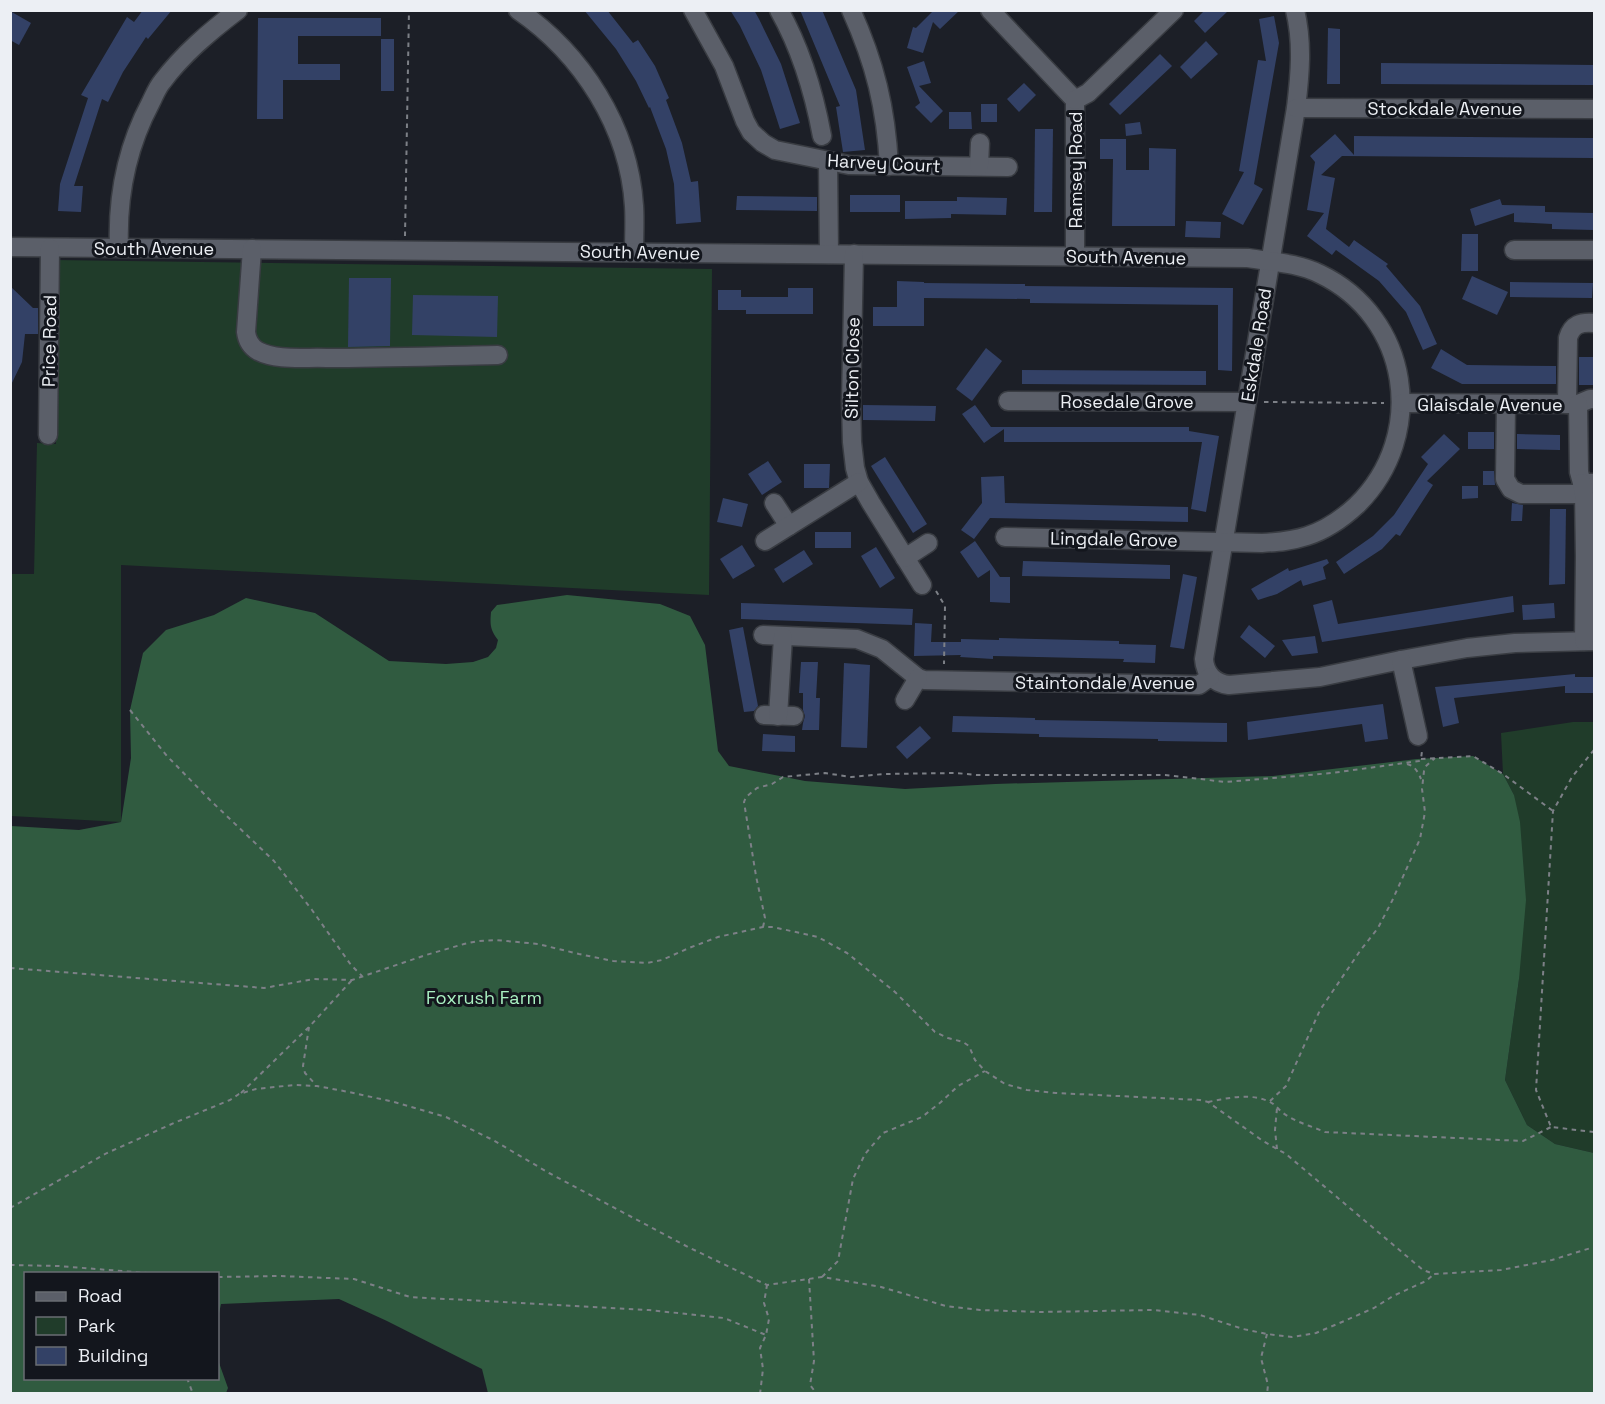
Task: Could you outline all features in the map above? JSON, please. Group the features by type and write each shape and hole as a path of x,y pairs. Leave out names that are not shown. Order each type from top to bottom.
{"street":[{"path":"118,248 124,180 132,147 145,114 161,84 187,53 238,10"},
{"path":"518,10 572,58 602,100 613,123 627,164 634,206 634,252"},
{"name":"Harvey Court","path":"693,10 724,66 745,121 763,143 775,150 849,165 1008,166"},
{"path":"779,10 810,82 822,136"},
{"path":"851,10 875,72 887,131 889,165"},
{"name":"Ramsey Road","path":"990,10 1076,100 1075,256"},
{"path":"1076,100 1088,93 1174,10"},
{"name":"Eskdale Road","path":"1210,676 1204,665 1204,659 1296,108 1301,56 1295,10"},
{"name":"Stockdale Avenue","path":"1296,108 1594,109"},
{"path":"979,166 980,143"},
{"path":"828,161 829,254"},
{"name":"South Avenue","path":"10,247 1248,258 1301,266 1341,286 1361,303 1379,326 1390,347 1400,384 1402,403"},
{"name":"Price Road","path":"48,435 50,248"},
{"path":"252,249 246,332 247,339 258,351 268,355 286,357 379,358 498,355"},
{"path":"1514,250 1594,250"},
{"name":"Silton Close","path":"854,254 852,442 855,468 859,482 922,585"},
{"path":"1589,641 1590,556 1587,487 1579,472 1580,402 1568,338 1574,327 1579,324 1594,323"},
{"name":"Rosedale Grove","path":"1008,400 1247,402"},
{"name":"Glaisdale Avenue","path":"1402,403 1506,405 1580,402"},
{"name":"Lingdale Grove","path":"1005,537 1284,542 1308,536 1348,513 1382,474 1393,452 1399,431 1402,403"},
{"path":"1506,405 1505,479 1511,489 1521,494 1587,487"},
{"path":"765,541 859,482"},
{"path":"774,503 789,526"},
{"path":"905,558 928,543"},
{"path":"763,635 857,639 882,649 918,678 906,700"},
{"path":"779,716 783,637"},
{"name":"Staintondale Avenue","path":"918,678 944,681 1199,685 1210,676 1229,686 1320,678 1401,660 1477,647 1515,643 1589,641"},
{"path":"1401,660 1418,736"}],"path":[{"path":"405,250 410,10"},
{"path":"1247,402 1402,403"},
{"path":"922,585 929,581 945,606 944,681"},
{"path":"130,710 167,756 274,861 351,965 362,976"},
{"path":"1418,736 1421,759"},
{"path":"1551,1127 1536,1090 1553,811 1572,777 1594,750"},
{"path":"763,927 765,918 744,802 746,797 757,788 772,784 783,777 825,772 851,777 946,773 1165,775 1226,782 1404,764 1421,759 1473,756 1503,774 1553,811"},
{"path":"1270,1101 1286,1086 1320,1010 1377,928 1392,901 1420,839 1425,812 1422,782 1425,767 1435,758"},
{"path":"1404,764 1416,769 1422,782"},
{"path":"10,968 264,988 314,979 352,980 464,944 496,940 538,944 613,961 647,963 662,960 718,937 763,927 782,928 818,937 839,947 895,992 935,1032 969,1046 975,1060 985,1071 1005,1084 1027,1090 1208,1102 1263,1141 1286,1154 1423,1270 1434,1274 1501,1270 1552,1260 1594,1248"},
{"path":"10,1208 107,1153 230,1100 239,1094 309,1027 352,980"},
{"path":"309,1027 303,1066 305,1073 316,1086"},
{"path":"822,1277 838,1261 853,1179 865,1154 883,1133 922,1117 958,1086 985,1071"},
{"path":"239,1094 274,1086 316,1086 394,1102 446,1117 493,1140 549,1173 688,1247 767,1285 822,1277 881,1287 946,1306 980,1310 1040,1312 1153,1310 1200,1316 1243,1329 1292,1337 1316,1333 1374,1308 1393,1296 1426,1281 1434,1274"},
{"path":"1208,1102 1250,1096 1270,1101 1283,1113 1325,1132 1523,1141 1551,1127 1594,1132"},
{"path":"1277,1108 1275,1130 1277,1149"},
{"path":"10,1265 134,1272"},
{"path":"219,1277 279,1276 354,1279 410,1297 649,1310 724,1318 766,1335"},
{"path":"809,1279 814,1361 810,1385 817,1394"},
{"path":"760,1394 763,1369 760,1348 766,1335 769,1318 764,1303 767,1285"},
{"path":"1267,1334 1261,1358 1268,1385 1267,1394"}],"green space":[{"path":"55,260 712,269 709,595 121,565 121,822 11,816 10,574 34,574 37,443 56,444"},
{"name":"Foxrush Farm","path":"567,595 660,604 690,616 705,645 718,751 729,766 805,781 905,789 995,784 1273,776 1417,759 1473,756 1503,774 1514,795 1520,822 1526,900 1519,979 1505,1080 1527,1125 1555,1144 1594,1153 1594,1393 488,1393 482,1369 339,1299 221,1304 219,1313 219,1272 24,1272 24,1380 219,1380 219,1363 228,1388 226,1393 11,1393 11,826 79,830 121,822 131,758 130,710 143,653 166,630 214,615 246,598 315,613 389,661 446,664 473,662 488,657 496,648 498,640 492,630 491,612 497,605"},
{"path":"1573,722 1594,722 1594,1153 1555,1144 1527,1125 1505,1080 1519,979 1514,795 1503,774 1501,733"}],"building":[{"path":"143,10 172,10 148,39 146,37 123,72 108,102 102,99 74,186 83,186 81,212 58,211 60,184 88,98 81,95 127,17 134,22"},
{"path":"584,10 607,10 633,43 638,40 655,66 669,98 666,100 682,143 691,182 698,181 701,222 676,224 674,184 666,149 650,107 616,49"},
{"path":"730,10 754,10 781,64 800,123 780,129 761,70"},
{"path":"800,10 822,10 856,90 865,150 843,152 836,107 840,106"},
{"path":"934,10 960,10 940,29 933,22 923,53 907,48 913,27 916,28"},
{"path":"1205,10 1229,10 1205,33 1194,21"},
{"path":"10,11 31,23 19,45 10,40"},
{"path":"1274,16 1279,43 1254,184 1263,189 1243,225 1222,214 1244,172 1239,171 1258,60 1266,61 1259,19"},
{"path":"258,18 381,18 381,36 298,36 298,64 340,64 340,80 283,80 283,119 257,119"},
{"path":"1328,28 1340,29 1340,84 1327,84"},
{"path":"381,39 394,39 394,91 381,91"},
{"path":"1206,41 1218,54 1191,79 1180,67"},
{"path":"1160,54 1172,66 1120,115 1109,104"},
{"path":"924,61 931,83 919,86 943,111 931,123 915,107 920,103 907,67"},
{"path":"1381,63 1594,65 1594,85 1381,84"},
{"path":"1024,83 1036,95 1019,112 1007,99"},
{"path":"981,104 997,104 997,122 981,122"},
{"path":"949,112 971,112 972,129 949,129"},
{"path":"1140,122 1142,134 1126,136 1125,124"},
{"path":"1035,129 1053,129 1052,212 1034,212"},
{"path":"1335,134 1354,155 1354,136 1594,138 1594,158 1342,156 1321,175 1335,178 1326,229 1349,247 1354,240 1388,264 1386,266 1420,306 1437,344 1423,350 1406,312 1379,281 1336,250 1332,255 1307,236 1324,213 1307,210 1315,162 1310,156"},
{"path":"1100,139 1126,139 1126,170 1149,170 1149,148 1176,149 1175,226 1112,226 1113,159 1100,159"},
{"path":"850,195 900,195 900,212 850,212"},
{"path":"737,196 817,197 817,211 736,210"},
{"path":"957,197 1007,198 1006,215 951,214 951,218 905,219 905,201 957,201"},
{"path":"1500,199 1502,205 1545,206 1545,212 1594,213 1594,230 1552,229 1552,224 1514,222 1514,213 1475,226 1470,209"},
{"path":"1186,221 1221,222 1220,238 1185,237"},
{"path":"1462,234 1478,234 1478,271 1461,271"},
{"path":"1472,276 1508,292 1497,315 1462,299"},
{"path":"349,278 391,278 390,346 348,347"},
{"path":"897,281 1025,284 1025,286 1233,288 1232,371 1218,370 1218,305 1030,303 1030,299 924,298 924,326 873,326 873,307 897,307"},
{"path":"1510,282 1593,283 1592,298 1510,297"},
{"path":"10,286 33,308 38,308 38,334 25,334 22,362 10,387"},
{"path":"788,288 813,288 813,314 746,314 746,310 718,310 718,290 741,290 741,297 788,297"},
{"path":"413,295 498,296 497,337 412,335"},
{"path":"986,348 1002,361 972,401 956,389"},
{"path":"1441,349 1467,365 1556,366 1556,384 1462,384 1431,368"},
{"path":"1579,357 1594,357 1594,385 1579,385"},
{"path":"1022,370 1206,371 1206,385 1022,384"},
{"path":"863,405 936,406 935,421 863,420"},
{"path":"975,405 991,427 1189,427 1189,431 1219,436 1206,512 1191,509 1202,442 1004,442 1004,429 984,443 962,414"},
{"path":"1468,432 1494,432 1494,449 1468,449"},
{"path":"1444,434 1460,449 1427,481 1433,485 1400,536 1396,534 1382,549 1344,574 1336,562 1373,536 1394,515 1428,464 1421,457"},
{"path":"1517,434 1560,435 1560,450 1517,449"},
{"path":"885,457 927,524 913,533 871,466"},
{"path":"768,461 782,482 762,495 748,474"},
{"path":"804,464 830,464 829,488 804,488"},
{"path":"1483,471 1494,471 1495,485 1483,485"},
{"path":"1004,476 1005,503 1188,507 1188,522 990,518 974,539 961,530 982,503 981,477"},
{"path":"1462,486 1478,486 1478,498 1462,499"},
{"path":"723,498 748,504 742,527 717,522"},
{"path":"1512,503 1523,505 1522,521 1511,521"},
{"path":"1550,509 1566,509 1565,584 1549,585"},
{"path":"815,532 851,532 851,548 815,548"},
{"path":"975,541 1000,577 1010,577 1010,603 990,602 990,570 978,578 960,552"},
{"path":"742,545 755,566 733,579 720,559"},
{"path":"876,547 895,578 880,588 861,556"},
{"path":"804,550 813,564 783,583 774,569"},
{"path":"1327,559 1329,563 1323,567 1326,579 1303,586 1301,580 1277,594 1258,600 1251,589 1288,568 1289,571"},
{"path":"1023,561 1170,565 1170,579 1022,576"},
{"path":"1183,574 1197,577 1184,649 1170,647"},
{"path":"1513,596 1514,612 1322,642 1313,605 1332,600 1338,624"},
{"path":"741,603 913,609 912,625 741,619"},
{"path":"1554,603 1555,618 1523,620 1522,605"},
{"path":"915,623 932,624 931,642 961,642 961,639 999,640 999,638 1119,641 1119,644 1156,645 1155,663 1123,662 1124,659 993,656 993,659 960,657 961,655 914,656"},
{"path":"1249,625 1275,646 1265,658 1240,637"},
{"path":"743,627 758,706 754,711 744,712 729,630"},
{"path":"1315,636 1318,653 1292,656 1282,640"},
{"path":"801,662 818,662 816,698 820,698 819,730 802,730 805,716 803,693 799,693"},
{"path":"844,663 870,665 867,748 841,747"},
{"path":"1575,674 1575,677 1594,677 1594,693 1565,693 1565,686 1454,698 1459,723 1443,727 1435,687"},
{"path":"1383,704 1388,739 1365,742 1362,724 1248,740 1247,722"},
{"path":"953,716 1035,718 1035,720 1227,723 1227,742 1039,737 1039,734 952,732"},
{"path":"920,726 931,738 907,759 896,747"},
{"path":"763,734 795,736 795,752 762,751"}]}
